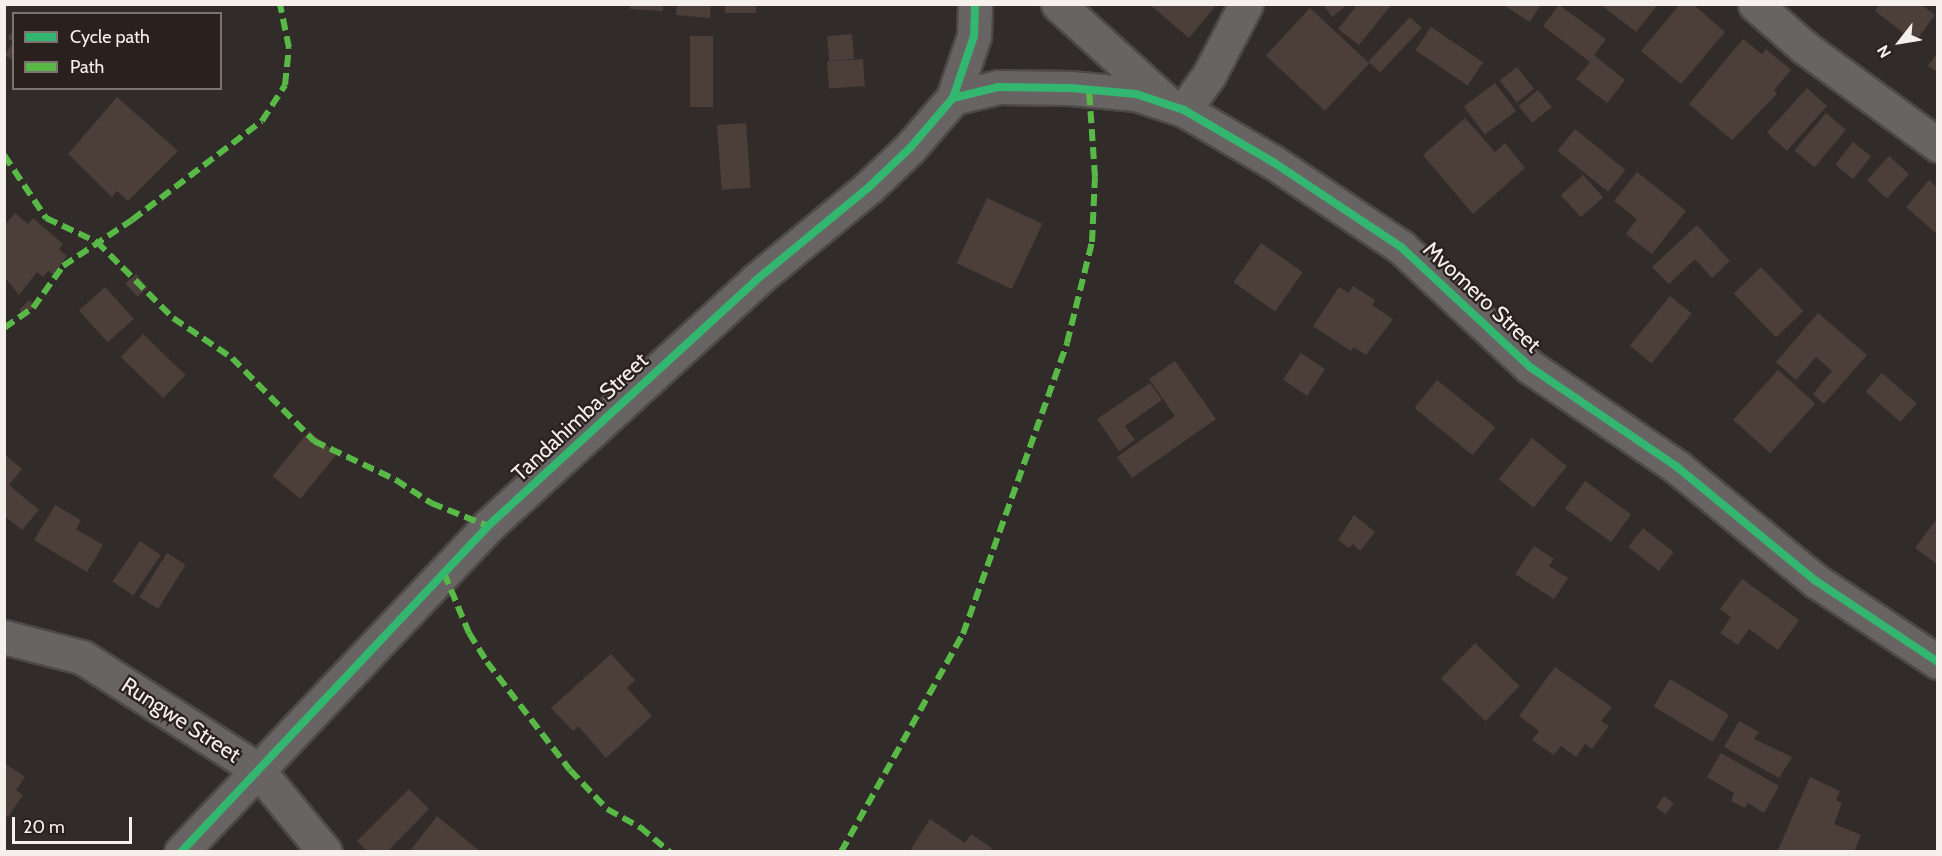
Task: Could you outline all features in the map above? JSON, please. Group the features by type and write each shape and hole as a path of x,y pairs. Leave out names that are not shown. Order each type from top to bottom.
{"street":[{"name":"Tandahimba Street","path":"181,852 488,526 755,280 869,187 953,98 974,36 975,4"},
{"path":"1058,4 1175,105 1209,75 1246,4"},
{"path":"1755,4 1804,47 1938,145"},
{"name":"Mvomero Street","path":"953,98 1024,86 1117,92 1175,105 1401,247 1530,367 1677,467 1816,581 1938,662"},
{"name":"Rungwe Street","path":"4,637 82,657 257,769 325,852"}],"building":[{"path":"630,4 663,4 663,11 630,9"},
{"path":"677,4 711,4 710,18 676,15"},
{"path":"725,4 756,4 756,13 725,13"},
{"path":"1149,4 1217,4 1189,38"},
{"path":"1323,4 1348,4 1332,17"},
{"path":"1358,4 1392,4 1359,45 1338,29"},
{"path":"1502,4 1541,4 1530,22"},
{"path":"1600,4 1658,4 1636,32"},
{"path":"1680,4 1693,4 1725,32 1681,84 1641,51"},
{"path":"1559,5 1606,39 1594,55 1625,80 1607,103 1576,79 1590,62 1543,26"},
{"path":"1879,5 1922,5 1935,15 1915,42 1875,11"},
{"path":"1310,8 1369,63 1325,111 1266,56"},
{"path":"1410,17 1422,28 1380,73 1368,62"},
{"path":"1431,27 1483,62 1468,85 1415,50"},
{"path":"852,34 854,59 829,61 827,36"},
{"path":"690,36 713,36 713,107 690,107"},
{"path":"1743,39 1762,54 1766,49 1791,70 1774,90 1777,94 1732,140 1689,104"},
{"path":"12,44 12,60 5,55"},
{"path":"1938,52 1938,72 1928,66"},
{"path":"863,59 865,86 829,88 827,62"},
{"path":"1517,67 1534,89 1517,103 1500,81"},
{"path":"1495,83 1516,111 1485,134 1464,106"},
{"path":"1807,88 1827,106 1787,151 1767,133"},
{"path":"1538,90 1552,107 1532,123 1519,106"},
{"path":"117,97 178,151 128,201 117,191 112,197 68,154"},
{"path":"1826,113 1846,130 1814,167 1795,151"},
{"path":"1465,118 1495,152 1505,143 1525,168 1473,214 1423,155"},
{"path":"746,123 751,188 722,190 717,125"},
{"path":"1575,129 1626,170 1608,192 1557,151"},
{"path":"1853,142 1871,156 1853,179 1835,165"},
{"path":"1889,156 1909,174 1887,199 1867,181"},
{"path":"1637,172 1686,211 1652,254 1626,234 1637,219 1614,201"},
{"path":"1583,175 1603,197 1581,217 1561,195"},
{"path":"1929,180 1938,188 1938,235 1906,207"},
{"path":"987,198 1042,224 1012,289 957,263"},
{"path":"15,213 28,224 33,218 63,244 59,249 67,256 53,275 48,271 43,277 37,272 19,295 4,276 4,226"},
{"path":"1697,225 1730,261 1712,278 1695,259 1669,284 1652,267"},
{"path":"1261,243 1303,272 1275,312 1233,282"},
{"path":"1761,267 1803,311 1776,337 1734,293"},
{"path":"136,274 148,288 137,297 125,283"},
{"path":"1353,286 1375,300 1372,305 1393,319 1366,355 1354,347 1351,351 1313,326 1339,287 1349,293"},
{"path":"105,287 134,319 108,342 79,310"},
{"path":"1670,296 1692,314 1651,363 1630,346"},
{"path":"29,300 35,306 25,316 19,310"},
{"path":"1818,313 1867,355 1824,404 1813,394 1832,371 1816,357 1796,380 1776,362"},
{"path":"143,334 185,375 163,398 121,357"},
{"path":"1301,353 1325,369 1307,396 1283,380"},
{"path":"1175,361 1216,419 1132,478 1117,457 1175,416 1149,379"},
{"path":"1778,370 1815,403 1770,453 1733,420"},
{"path":"1882,373 1917,403 1900,422 1866,392"},
{"path":"1437,380 1495,427 1473,455 1414,408"},
{"path":"1150,383 1162,400 1125,426 1135,440 1119,451 1097,419"},
{"path":"309,431 337,454 300,499 272,476"},
{"path":"1532,438 1567,466 1534,508 1499,479"},
{"path":"4,454 22,469 9,485 39,510 22,530 4,516"},
{"path":"1585,481 1631,515 1611,542 1565,509"},
{"path":"55,505 81,520 76,529 103,545 87,572 34,540"},
{"path":"1354,515 1375,532 1360,551 1353,544 1349,548 1338,540"},
{"path":"1938,517 1938,565 1915,548"},
{"path":"1643,528 1674,552 1659,571 1628,547"},
{"path":"140,541 161,555 133,596 113,582"},
{"path":"1534,546 1554,559 1549,566 1568,578 1554,599 1515,574"},
{"path":"167,553 186,565 158,609 139,597"},
{"path":"1742,579 1799,620 1778,650 1749,629 1738,645 1720,633 1731,617 1720,609"},
{"path":"1475,643 1520,686 1486,721 1441,678"},
{"path":"611,654 635,680 627,688 652,716 606,758 578,726 573,731 551,708"},
{"path":"1555,667 1612,707 1601,721 1609,726 1592,749 1585,744 1576,757 1561,746 1554,755 1532,740 1539,731 1519,716"},
{"path":"1670,679 1729,715 1713,742 1654,706"},
{"path":"1739,721 1759,732 1754,739 1792,757 1779,778 1724,747"},
{"path":"1721,753 1779,786 1764,813 1748,803 1745,808 1731,801 1734,793 1707,777"},
{"path":"4,763 25,777 16,790 23,795 8,817 4,815"},
{"path":"1810,777 1840,791 1836,800 1842,803 1834,824 1861,835 1854,852 1777,852"},
{"path":"409,789 429,809 387,852 368,852 357,841"},
{"path":"1664,796 1674,803 1666,814 1656,807"},
{"path":"437,816 481,852 409,852"},
{"path":"930,819 965,843 971,834 992,848 989,852 915,852 911,849"}],"marked path":[{"path":"4,328 33,308 63,266 132,220 262,121 285,85 289,48 280,4"},
{"path":"841,852 963,634 1067,343 1092,242 1095,177 1089,89"},
{"path":"4,155 46,218 97,242 173,318 232,358 314,441 396,480 431,503 488,526"},
{"path":"444,573 469,633 487,662 570,770 607,809 640,827 670,852"}],"cycle path":[{"path":"181,852 488,526 755,281 869,187 910,148 953,98 974,36 975,4"},
{"path":"953,98 998,87 1070,88 1136,94 1184,110 1273,162 1401,247 1530,367 1677,467 1816,581 1938,662"}]}
